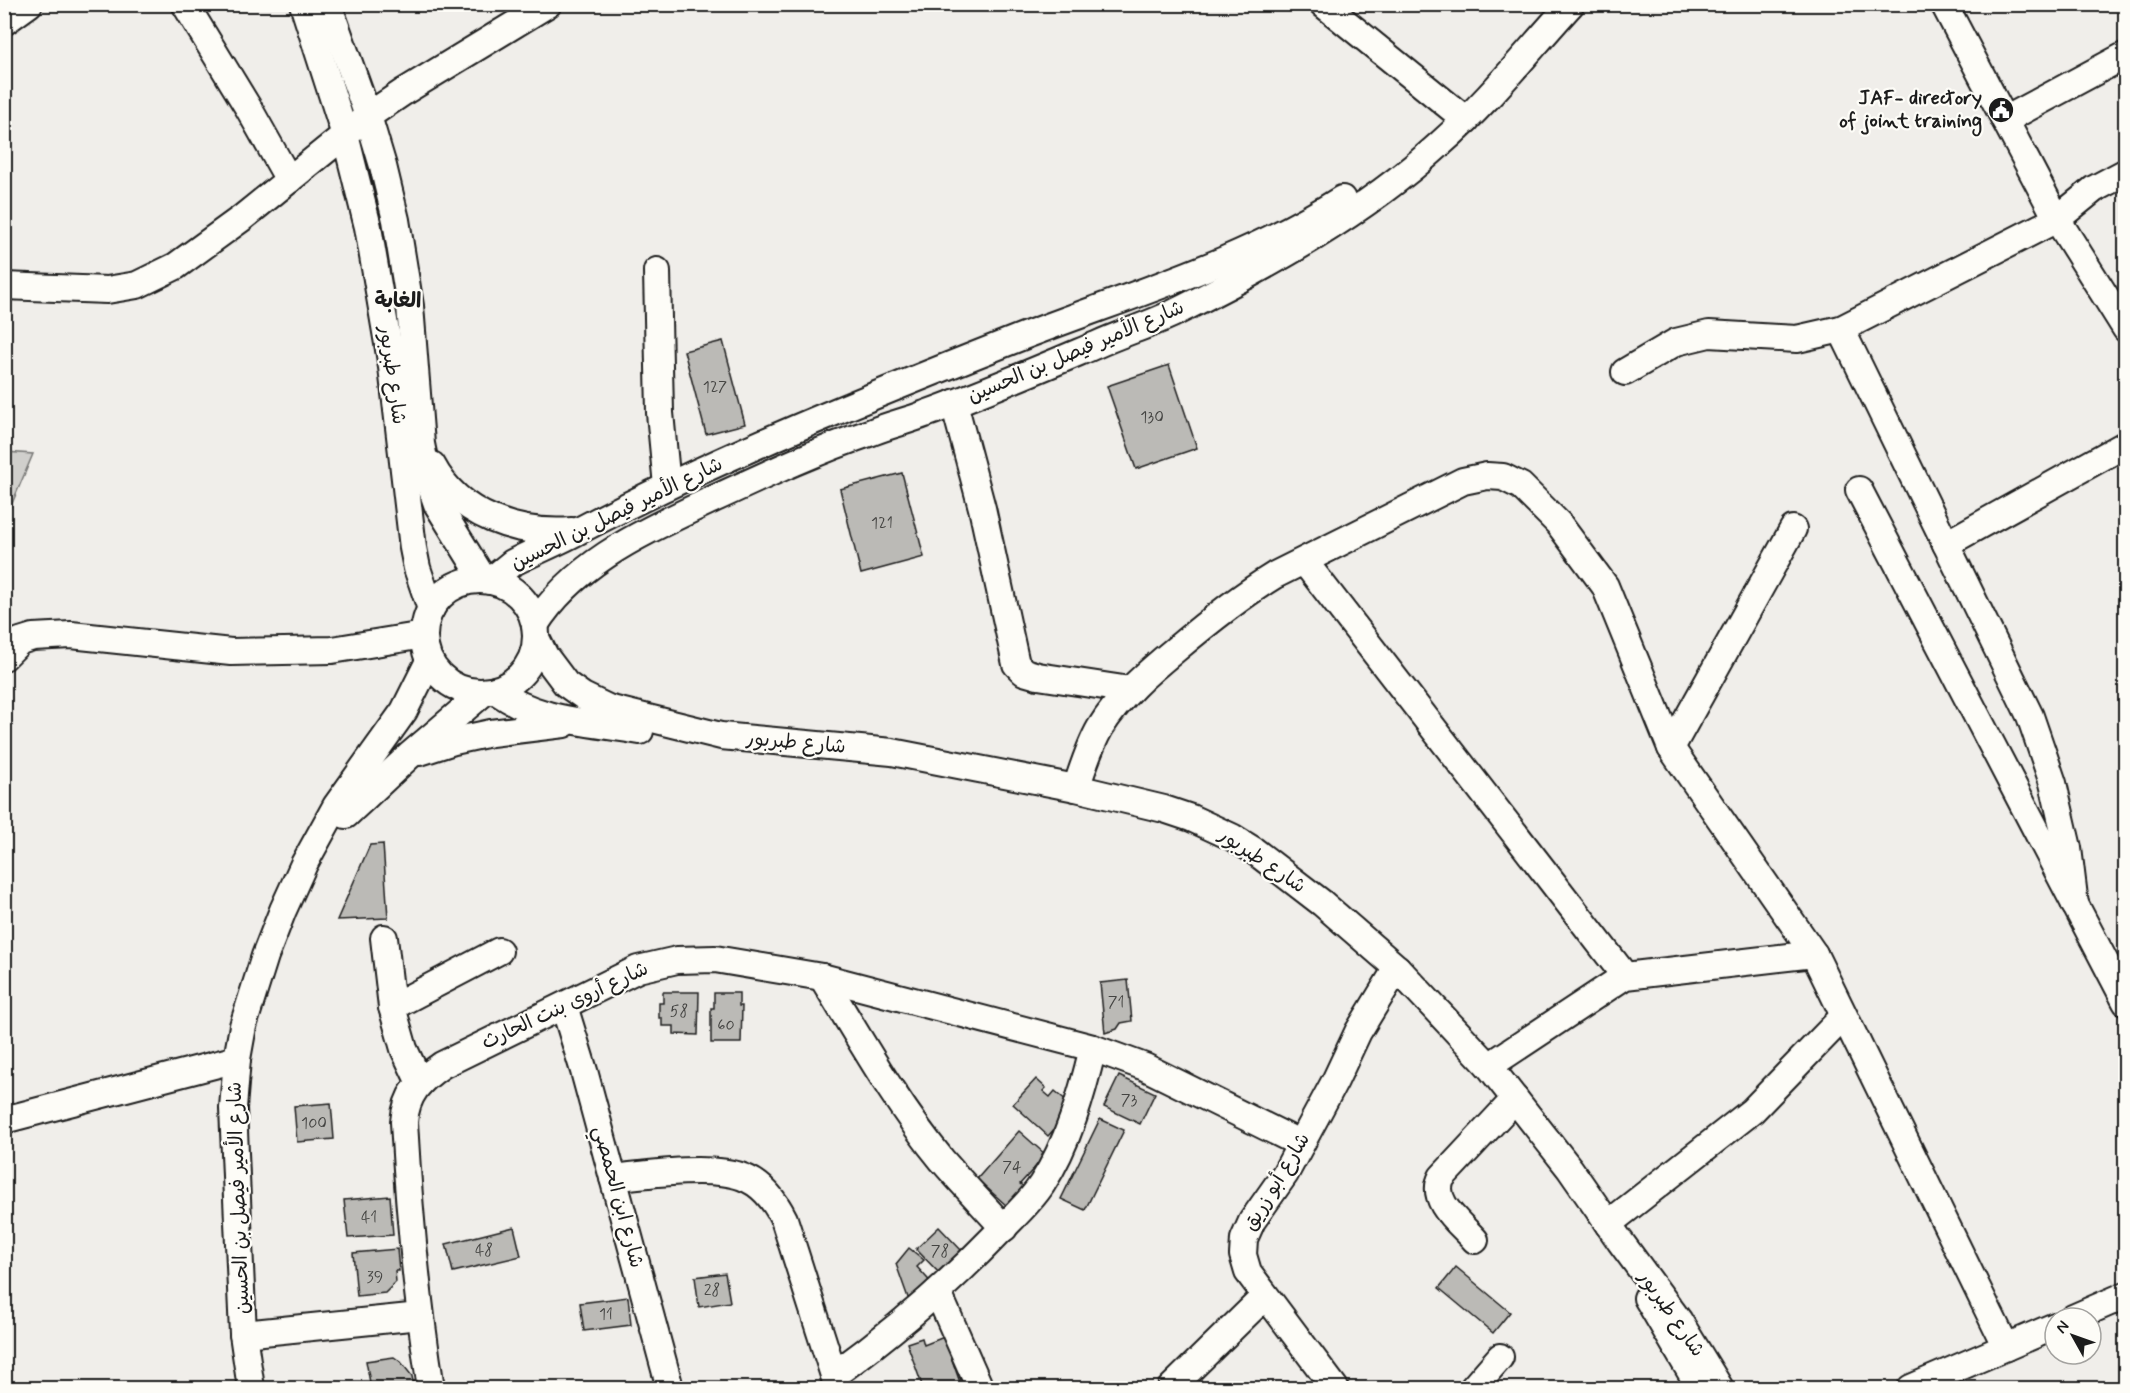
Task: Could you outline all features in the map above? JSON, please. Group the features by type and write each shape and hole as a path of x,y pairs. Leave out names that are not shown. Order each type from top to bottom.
{"street":[{"path":"4,22 29,4"},
{"path":"185,4 289,180"},
{"name":"شارع طبربور","path":"303,4 345,135 375,259 393,367 413,548 417,568 431,609"},
{"name":"شارع طبربور","path":"328,4 368,116 383,166 404,259 421,444 428,478 437,504 487,581"},
{"path":"4,286 107,290 137,285 176,267 211,242 368,116 548,4"},
{"path":"1323,4 1461,115"},
{"name":"شارع الأمير فيصل بن الحسين","path":"487,581 512,563 667,486 872,397 1052,325 1212,265 1331,206 1461,115 1554,4"},
{"name":"شارع الأمير فيصل بن الحسين","path":"535,632 554,599 584,571 611,551 660,524 820,452 954,403 1172,314 1300,245 1400,177 1571,4"},
{"path":"1944,4 2057,219 2126,329"},
{"path":"2005,120 2126,55"},
{"path":"1625,372 1676,342 1709,334 1797,339 1841,329 2057,219 2094,189 2126,172"},
{"path":"657,271 660,413 667,486"},
{"path":"1052,325 1058,361"},
{"path":"1841,329 2030,716 2053,783 2068,849 2075,905"},
{"path":"954,403 982,508 1016,664 1024,672 1038,676 1130,690"},
{"path":"421,444 439,478 465,504 483,516 532,530 553,532 580,530"},
{"path":"1946,544 2126,444"},
{"path":"1076,788 1090,746 1100,728 1130,690 1225,608 1257,586 1463,481 1487,476 1503,477 1521,486 1559,524 1605,586 1671,748 1814,954 2006,1347"},
{"path":"1859,490 2126,1002"},
{"path":"1671,748 1793,529"},
{"path":"1304,561 1625,976"},
{"path":"487,581 501,584 519,596 531,615 535,632 530,661 524,671 506,686 489,691 473,692 452,685 443,679 429,661 424,635 427,617 444,593 463,583 487,581"},
{"name":"شارع طبربور","path":"535,632 545,656 558,675 575,691 595,703 624,712 721,736 892,752 1076,788 1164,808 1232,837 1291,878 1396,968 1489,1066 1570,1169 1614,1232 1657,1318 1714,1388"},
{"path":"10,644 33,637 71,635 231,652 332,650 424,635"},
{"name":"شارع الأمير فيصل بن الحسين","path":"251,1389 243,1334 234,1108 237,1059 243,1026 265,957 292,890 316,842 336,806 404,711 429,661"},
{"name":"شارع طبربور","path":"489,691 526,708 578,723 688,738 721,736"},
{"name":"شارع الأمير فيصل بن الحسين","path":"316,842 409,756 489,691"},
{"path":"409,756 482,734 578,723"},
{"path":"384,938 392,1007 404,1049 420,1083"},
{"path":"392,1007 499,951"},
{"path":"1489,1066 1625,976 1814,954"},
{"name":"شارع أروى بنت الحارث","path":"431,1389 420,1316 404,1122 405,1109 410,1097 420,1083 442,1065 638,969 677,960 715,959 822,977 1093,1048 1163,1076 1301,1144"},
{"name":"شارع أبو زريق","path":"1335,1389 1248,1272 1243,1256 1244,1239 1252,1221 1285,1174 1335,1081 1358,1032 1396,968"},
{"path":"822,977 879,1070 928,1142 1004,1228"},
{"name":"شارع ابن الحمصي","path":"564,1006 614,1178 670,1389"},
{"path":"1614,1232 1752,1111 1843,1017"},
{"path":"614,1178 682,1172 732,1174 745,1177 772,1197 784,1219 836,1382 938,1293 1004,1228 1041,1186 1054,1163 1075,1113 1093,1048"},
{"path":"4,1120 237,1059"},
{"path":"1475,1240 1442,1202 1437,1192 1438,1184 1515,1099"},
{"path":"938,1293 980,1389"},
{"path":"2101,1306 2126,1295"},
{"path":"1171,1389 1265,1296"},
{"path":"243,1334 420,1316"},
{"path":"1911,1389 2043,1331"},
{"path":"1473,1389 1500,1357"}],"shaded area":[{"path":"4,452 33,454 5,520"}],"building":[{"path":"723,341 745,424 706,434 684,351"},
{"path":"1169,365 1197,448 1136,469 1107,386"},
{"path":"902,473 924,557 861,574 840,489"},
{"path":"383,844 388,918 337,920 370,845"},
{"path":"1128,980 1132,1021 1121,1023 1117,1029 1105,1033 1100,983"},
{"path":"663,992 699,992 698,1035 674,1034 674,1026 662,1026 662,1018 659,1018 659,1003 663,1003"},
{"path":"714,993 739,993 739,1006 742,1006 741,1043 711,1043 711,1008 714,1008"},
{"path":"1119,1076 1155,1093 1140,1124 1104,1107"},
{"path":"1036,1079 1046,1088 1043,1091 1050,1097 1055,1091 1074,1107 1048,1136 1013,1104"},
{"path":"331,1103 334,1139 297,1142 294,1106"},
{"path":"1100,1119 1124,1130 1085,1210 1061,1199"},
{"path":"1019,1131 1046,1155 1020,1184 1024,1187 1007,1206 977,1179"},
{"path":"390,1196 393,1235 348,1238 344,1200"},
{"path":"514,1227 521,1256 453,1272 446,1244"},
{"path":"939,1227 963,1252 943,1277 916,1249"},
{"path":"909,1248 924,1260 917,1267 936,1288 912,1309 896,1264"},
{"path":"397,1249 399,1271 395,1271 396,1282 385,1293 357,1296 353,1253"},
{"path":"1456,1267 1510,1312 1493,1333 1439,1288"},
{"path":"725,1273 730,1302 699,1307 695,1277"},
{"path":"628,1297 631,1325 584,1331 580,1303"},
{"path":"944,1337 962,1388 923,1388 907,1343 922,1338 924,1345"},
{"path":"394,1357 412,1376 414,1388 371,1388 366,1361"}],"place":[{"name":"JAF- directory of joint training","path":"2001,110"}],"district":[{"name":"الغابة","path":"398,301"}]}
